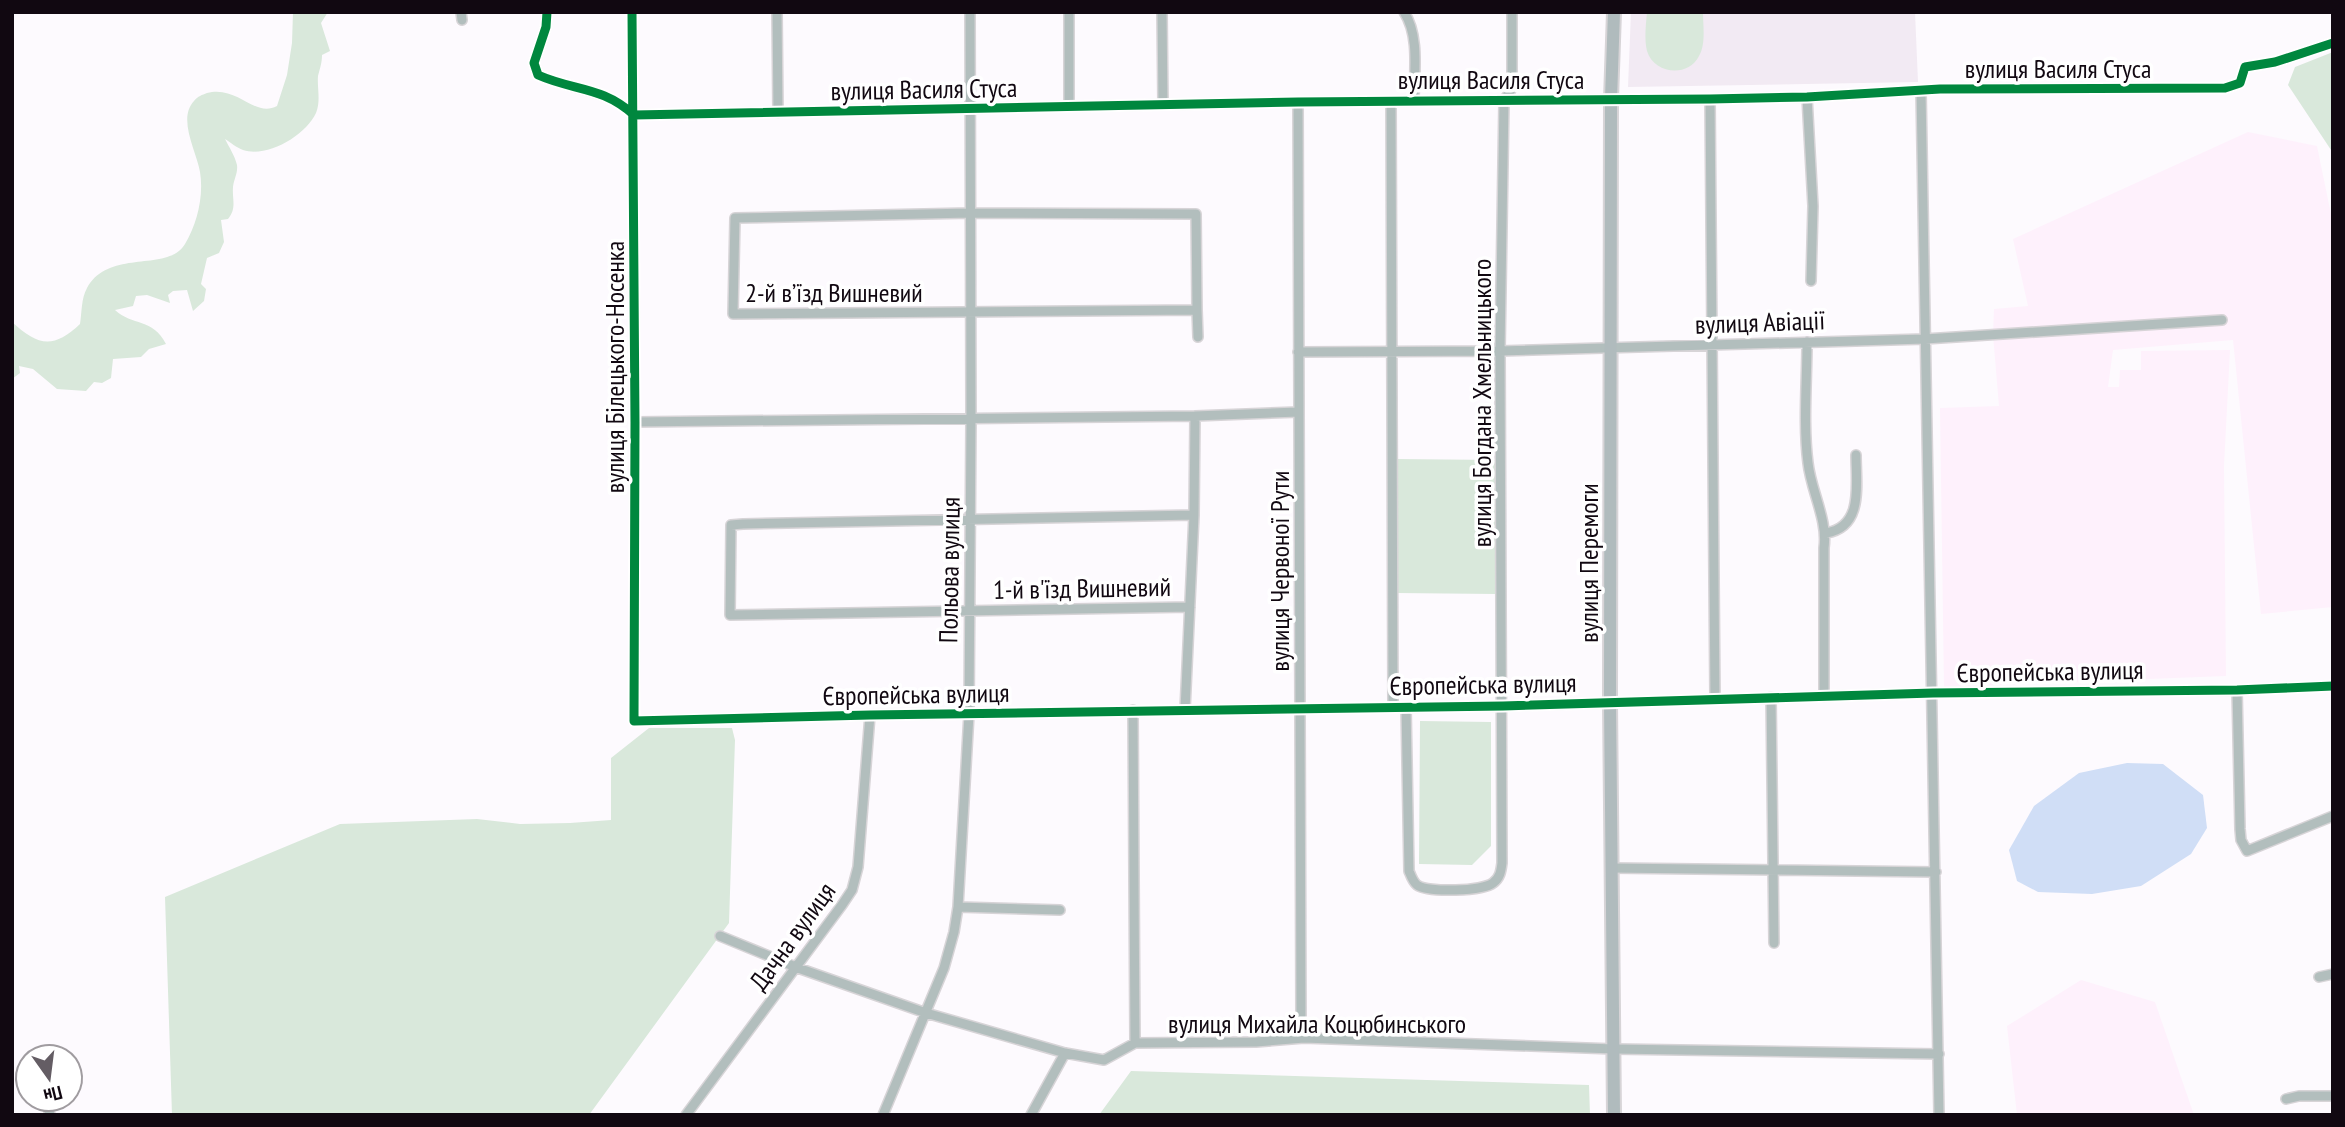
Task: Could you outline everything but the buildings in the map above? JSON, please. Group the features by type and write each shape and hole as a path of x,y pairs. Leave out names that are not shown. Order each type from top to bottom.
{"street":[{"path":"547,12 546,27 534,63 538,75 610,97 634,115"},
{"name":"вулиця Білецького-Носенка","path":"632,12 634,721"},
{"path":"777,12 778,113"},
{"name":"Польова вулиця","path":"883,1115 944,968 958,907 968,714 971,419 970,12"},
{"path":"1069,12 1069,107"},
{"path":"1163,12 1163,106"},
{"path":"1404,12 1411,23 1413,34 1414,101"},
{"name":"вулиця Богдана Хмельницького","path":"1406,707 1409,871 1418,886 1428,890 1483,889 1500,876 1502,863 1500,351 1504,101 1512,88 1512,12"},
{"name":"вулиця Перемоги","path":"1614,12 1611,99 1610,702 1614,1115"},
{"name":"вулиця Василя Стуса","path":"634,115 1298,102 1710,99 1921,91 2225,88 2240,83 2245,67 2275,62 2333,43"},
{"path":"1921,91 1939,1115"},
{"path":"1807,97 1813,206 1811,281"},
{"path":"1710,99 1715,699"},
{"path":"1391,101 1393,707"},
{"name":"вулиця Червоної Рути","path":"1298,102 1301,1018 1304,1038"},
{"path":"970,213 1196,214 1198,337"},
{"name":"2-й вʼїзд Вишневий","path":"970,213 735,218 733,314 971,313"},
{"path":"971,313 1197,310"},
{"name":"вулиця Авіації","path":"1298,352 1500,351 1926,339 2221,320"},
{"path":"1807,342 1807,460 1826,533 1824,696"},
{"path":"635,422 1195,416 1299,412"},
{"path":"1185,710 1194,515 1195,416"},
{"path":"1826,533 1843,528 1854,511 1856,455"},
{"path":"970,519 1194,515"},
{"name":"1-й в'їзд Вишневий","path":"970,519 732,525 730,615 1190,607"},
{"name":"Європейська вулиця","path":"634,721 1133,710 1503,706 1933,693 2237,690 2333,686"},
{"path":"2237,690 2240,829 2246,851 2333,816"},
{"path":"1771,697 1774,943"},
{"path":"1133,710 1135,1043"},
{"name":"Дачна вулиця","path":"686,1115 798,968 842,905 855,880 870,715"},
{"path":"1612,868 1936,872"},
{"path":"958,907 1060,910"},
{"name":"вулиця Михайла Коцюбинського","path":"720,936 798,968 926,1013 1065,1053 1104,1060 1135,1043 1256,1042 1304,1038 1614,1049 1939,1054"},
{"path":"2319,976 2333,974"},
{"path":"1031,1115 1065,1053"},
{"path":"2286,1099 2299,1096 2333,1096"}],"shaded area":[{"path":"1631,12 1915,12 1918,82 1628,87"},
{"path":"2248,132 2317,146 2333,224 2333,607 2261,614 2233,340 2113,350 2108,387 2119,387 2120,370 2141,370 2141,351 2230,350 2224,466 2226,676 1944,687 1940,408 1999,406 1993,335 1994,309 2028,306 2013,239"},
{"path":"2081,980 2155,1002 2194,1115 2017,1115 2007,1026"}],"green space":[{"path":"293,12 328,12 321,23 330,51 322,55 316,113 295,136 264,151 243,150 225,139 237,165 233,207 228,219 221,220 224,242 219,253 207,258 201,284 206,289 204,301 193,311 187,290 173,291 168,295 170,303 147,295 136,296 133,306 115,310 155,330 166,344 149,349 141,357 113,359 111,378 102,383 94,382 86,391 57,389 33,369 19,366 20,373 12,379 12,322 37,340 53,341 61,338 80,324 85,292 97,276 109,268 177,253 185,244 196,219 201,191 200,172 188,126 189,108 200,96 218,92 228,93 261,108 277,106 287,75"},
{"path":"1647,12 1703,12 1703,46 1694,63 1687,68 1672,70 1657,65 1651,59 1646,42"},
{"path":"2333,52 2333,153 2288,85 2295,67"},
{"path":"1396,459 1497,460 1496,594 1396,593"},
{"path":"1420,721 1491,722 1491,846 1472,865 1419,864"},
{"path":"649,728 732,728 735,740 729,923 589,1115 172,1115 165,897 340,824 477,819 520,824 611,820 611,758"},
{"path":"1131,1071 1589,1085 1590,1115 1099,1115"}],"water":[{"path":"2127,763 2163,764 2203,795 2207,828 2191,854 2141,886 2092,894 2038,892 2017,881 2009,850 2034,806 2079,773"}],"cycle path":[{"path":"547,12 546,27 534,63 538,75 599,94 634,115 1298,102 1710,99 1807,97 1940,89 2225,88 2240,83 2245,67 2275,62 2333,43"},
{"path":"632,12 634,721 1503,706 1933,693 2237,690 2333,686"}]}
